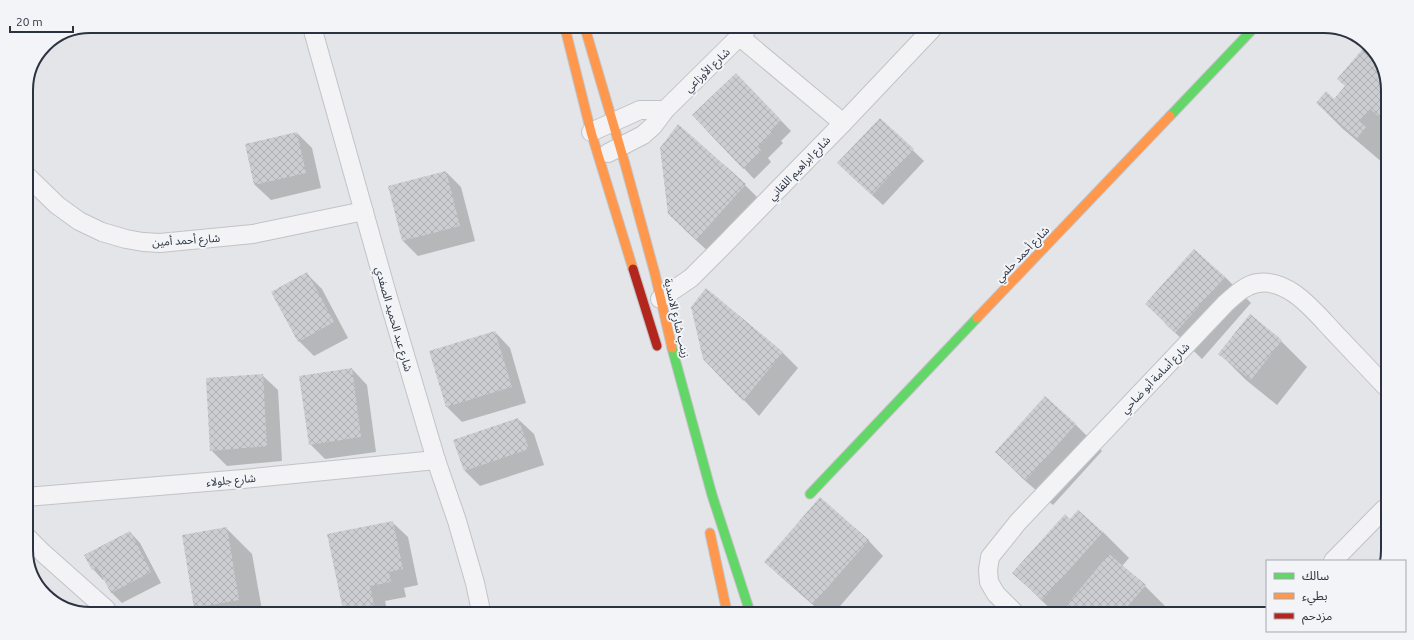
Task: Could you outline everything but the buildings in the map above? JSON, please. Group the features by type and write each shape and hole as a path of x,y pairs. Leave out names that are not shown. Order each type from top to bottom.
{"street":[{"name":"شارع عبد الحميد الصفدي","path":"314,33 386,294 436,460 457,520 480,607"},
{"path":"566,33 591,132 659,355"},
{"name":"زينب شارع الاسدية","path":"587,33 653,268 672,349 712,495 748,607"},
{"path":"744,33 843,123"},
{"name":"شارع الأوزاعي","path":"599,158 643,135 653,126 665,110 744,33"},
{"name":"شارع ابراهيم اللقاني","path":"660,299 691,278 843,123 928,33"},
{"name":"شارع أحمد حلمي","path":"810,494 1249,33"},
{"path":"591,132 640,110 665,110"},
{"name":"شارع أحمد أمين","path":"33,182 57,205 79,221 102,232 143,242 160,243 253,234 364,211"},
{"name":"شارع أسامة أبو ضاحي","path":"1008,607 996,594 989,582 988,570 990,557 1018,522 1225,304 1242,290 1257,283 1269,282 1295,294 1310,306 1381,382"},
{"name":"شارع جلولاء","path":"33,496 251,478 436,460"},
{"path":"1334,560 1381,512"},
{"path":"707,520 726,607"},
{"path":"33,543 104,607"}],"traffic: fast":[{"path":"1170,116 1249,33"},
{"path":"810,494 977,318"},
{"path":"672,348 712,495 748,607"}],"traffic: slow":[{"path":"566,33 591,132 633,269"},
{"path":"586,33 625,164 655,274 672,348"},
{"path":"977,318 1170,116"},
{"path":"710,533 726,607"}],"traffic: jam":[{"path":"633,269 657,346"}]}
